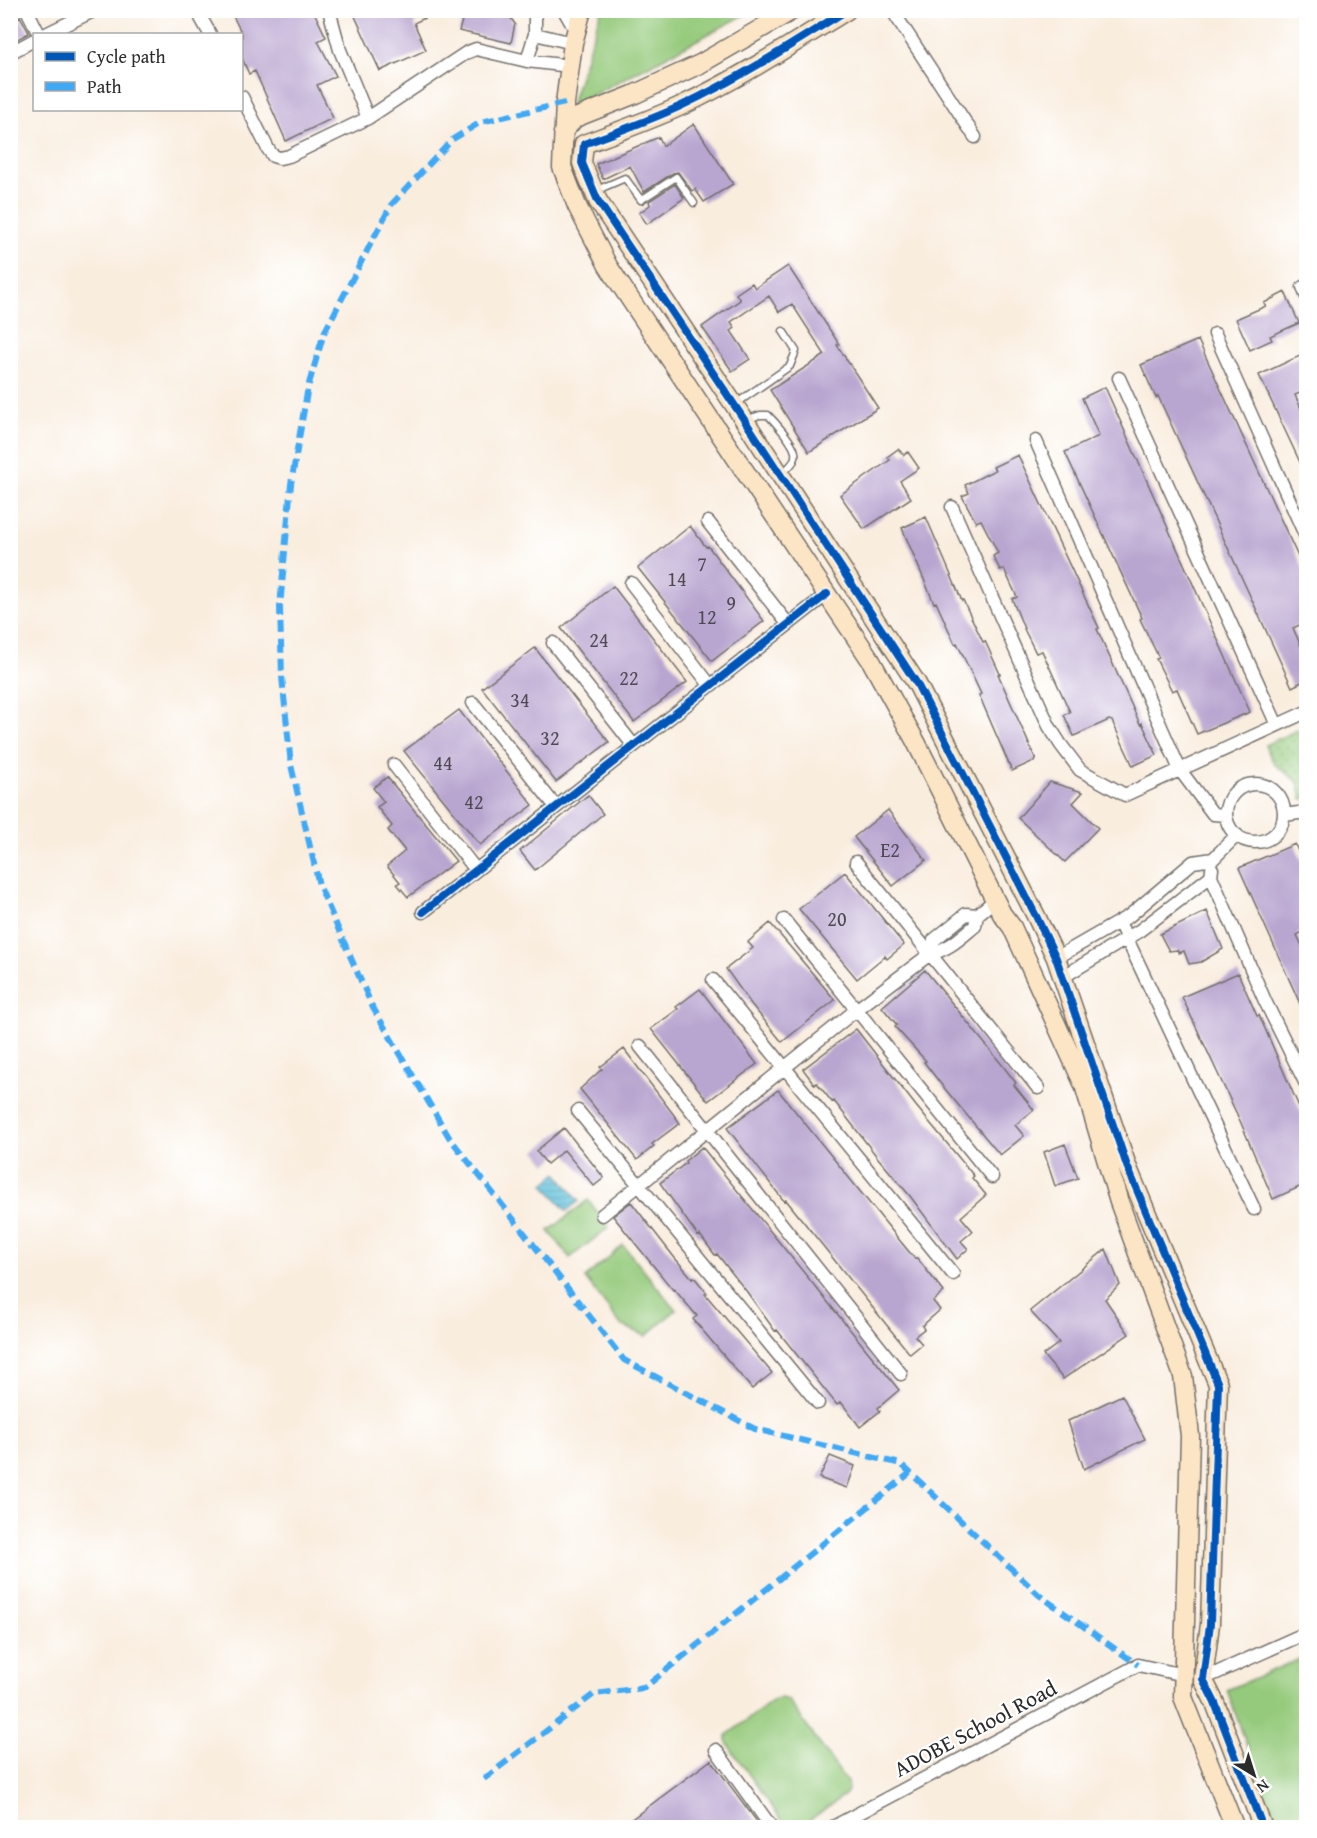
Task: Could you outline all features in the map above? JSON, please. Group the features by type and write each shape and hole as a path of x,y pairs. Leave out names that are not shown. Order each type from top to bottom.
{"street":[{"path":"27,10 38,33"},
{"path":"48,33 95,10"},
{"path":"202,10 201,18 209,33"},
{"path":"329,10 340,50 368,118"},
{"path":"527,62 535,34 535,10"},
{"path":"564,10 574,37"},
{"path":"582,10 574,37 562,132 562,167 577,206 609,266 870,659 916,742 1002,914 1012,927 1084,1085 1119,1202 1183,1376 1190,1436 1183,1697 1231,1819 1253,1801"},
{"path":"562,132 574,118 633,95 700,64 794,10"},
{"path":"848,10 784,49 684,104 647,121 584,144 582,163 597,201 739,412 917,684 1056,958 1127,1166 1218,1384 1210,1624 1203,1679 1215,1703 1263,1827"},
{"path":"892,10 975,137"},
{"path":"535,34 574,37"},
{"path":"10,53 33,41"},
{"path":"243,99 268,149 273,156 280,158 289,156 368,118 466,53 476,49 527,62 570,66"},
{"path":"1215,333 1306,537"},
{"path":"1119,378 1277,725"},
{"path":"1036,441 1180,770 1213,814 1226,815"},
{"path":"952,507 1049,726 1080,770 1125,795 1306,712"},
{"path":"787,533 809,518"},
{"path":"708,522 788,624"},
{"path":"631,584 710,686"},
{"path":"423,912 827,594"},
{"path":"553,643 634,746"},
{"path":"473,703 556,807"},
{"path":"394,765 476,870"},
{"path":"1255,783 1274,789 1284,806 1282,825 1269,839 1259,842 1250,842 1237,835 1228,824 1226,815 1230,796 1237,789 1255,783"},
{"path":"1284,815 1306,815"},
{"path":"1056,958 1129,916 1193,862 1213,859 1237,835"},
{"path":"1213,859 1211,876 1265,1001 1306,1084"},
{"path":"856,862 1038,1088"},
{"path":"1061,978 1127,939 1211,876"},
{"path":"602,1215 856,1010 930,954 945,951 975,926 977,915 996,899"},
{"path":"784,920 992,1177"},
{"path":"1119,922 1254,1209"},
{"path":"713,980 953,1274"},
{"path":"640,1046 901,1374"},
{"path":"578,1111 818,1403"},
{"path":"1119,1202 1139,1194"},
{"path":"1203,1679 1306,1633"},
{"name":"ADOBE School Road","path":"831,1827 1138,1665 1184,1675"},
{"path":"716,1750 772,1827"}],"lane":[{"path":"594,192 625,178 641,200 676,177 694,203"},
{"path":"739,412 790,366 796,351 783,331"},
{"path":"739,412 768,415 795,451 794,459 780,474"}],"green space":[{"path":"601,11 752,11 570,107"},
{"path":"1306,726 1306,798 1302,800 1298,782 1274,764 1265,745"},
{"path":"588,1200 609,1227 570,1258 549,1231"},
{"path":"623,1245 676,1310 646,1336 621,1325 585,1278"},
{"path":"1306,1656 1306,1827 1276,1827 1227,1690"},
{"path":"775,1699 788,1700 847,1782 846,1794 800,1827 785,1825 726,1740 727,1735"}],"water":[{"path":"557,1173 579,1201 566,1211 544,1184"}],"building":[{"path":"230,10 313,10 326,37 318,41 336,76 317,85 333,118 286,141 255,71 249,74 243,60 242,33"},
{"path":"362,10 441,10 414,23 426,50 380,71 354,14"},
{"path":"465,10 505,10 515,24 511,43 459,31"},
{"path":"20,16 29,33 10,43 10,21"},
{"path":"694,124 733,184 704,202 695,189 692,191 678,172 644,192 630,166 603,179 596,164 659,137 663,146"},
{"path":"675,184 684,198 647,224 639,213 650,205 649,201"},
{"path":"788,266 878,408 809,452 770,390 825,355 792,304 779,312 769,296 731,322 735,328 731,331 750,359 732,371 702,327 740,300 736,294 752,283 755,288"},
{"path":"1285,292 1299,323 1270,336 1272,340 1250,350 1236,319 1266,306 1264,303"},
{"path":"1198,340 1306,574 1306,622 1293,628 1306,657 1306,680 1292,687 1158,396 1156,398 1141,365"},
{"path":"1306,353 1306,390 1295,395 1306,419 1306,475 1259,375"},
{"path":"1105,387 1250,712 1197,734 1177,689 1172,691 1156,659 1159,658 1140,619 1142,618 1065,452 1099,436 1082,398"},
{"path":"898,449 904,455 908,452 919,468 900,481 911,498 864,529 840,495 890,460 887,457"},
{"path":"1018,455 1099,628 1097,629 1140,724 1142,723 1157,755 1133,766 1112,721 1109,720 1074,736 1064,715 1070,712 1042,651 1036,653 1025,631 1012,599 1017,597 1004,569 1000,570 993,556 998,553 981,520 976,522 962,496 969,493 965,485 995,470 993,467"},
{"path":"926,517 962,601 983,642 985,641 1000,674 998,674 1036,760 1012,771 979,695 981,694 936,602 934,603 902,528"},
{"path":"690,526 706,547 708,546 764,621 712,661 638,568"},
{"path":"613,586 687,682 634,722 561,628"},
{"path":"535,648 609,742 556,782 482,688"},
{"path":"459,710 533,805 480,845 404,751"},
{"path":"387,777 456,861 408,897 397,884 400,882 387,866 405,851 388,830 392,826 377,807 384,802 373,788"},
{"path":"1050,782 1083,792 1073,803 1098,828 1065,862 1018,818"},
{"path":"588,795 603,814 535,870 520,851"},
{"path":"888,810 926,860 893,886 854,837"},
{"path":"1295,844 1306,870 1306,930 1297,935 1306,954 1306,1017 1239,868"},
{"path":"845,872 904,945 887,959 885,956 857,979 799,909"},
{"path":"1207,911 1223,949 1201,962 1189,964 1184,951 1179,953 1177,950 1169,951 1160,934"},
{"path":"770,923 835,1000 782,1042 726,969 753,948 748,942"},
{"path":"925,970 1003,1066 1016,1083 1014,1085 1034,1110 1015,1125 1024,1136 1000,1155 940,1083 924,1062 926,1061 895,1027 897,1025 882,1007"},
{"path":"1238,973 1306,1123 1306,1184 1273,1199 1241,1123 1182,997"},
{"path":"700,989 757,1064 708,1101 651,1029"},
{"path":"856,1029 974,1176 972,1178 986,1195 961,1217 973,1231 961,1241 968,1249 957,1259 834,1101 832,1102 817,1083 815,1085 803,1069"},
{"path":"624,1049 680,1123 652,1144 654,1146 637,1160 580,1089 602,1069 600,1067"},
{"path":"778,1090 944,1292 933,1301 940,1310 922,1326 924,1329 915,1336 922,1344 910,1354 727,1128"},
{"path":"564,1128 604,1178 594,1186 564,1150 547,1164 536,1151"},
{"path":"1065,1144 1078,1178 1055,1186 1044,1152"},
{"path":"702,1147 899,1390 878,1408 880,1411 860,1427 841,1402 837,1405 777,1330 775,1331 717,1254 715,1255 700,1235 698,1236 660,1183"},
{"path":"631,1202 674,1257 692,1278 694,1277 707,1293 705,1294 772,1373 752,1389 693,1319 697,1316 613,1216"},
{"path":"1106,1249 1120,1285 1105,1299 1129,1334 1063,1379 1043,1355 1059,1343 1030,1311"},
{"path":"1122,1395 1145,1439 1084,1469 1068,1421"},
{"path":"830,1456 855,1466 847,1488 819,1478"},
{"path":"711,1760 761,1827 621,1827"}],"marked path":[{"path":"565,103 481,122 453,139 391,205 324,333 308,387 291,484 280,607 282,677 291,765 319,885 372,1006 449,1137 624,1360 755,1429 901,1464 1039,1595 1138,1665"},
{"path":"484,1779 594,1694 644,1688 910,1473"}],"cycle path":[{"path":"847,10 704,95 659,116 584,144 582,163 598,201 917,684 1056,958 1127,1166 1218,1384 1210,1624 1203,1679 1215,1703 1263,1828"},
{"path":"423,912 827,594"}]}
